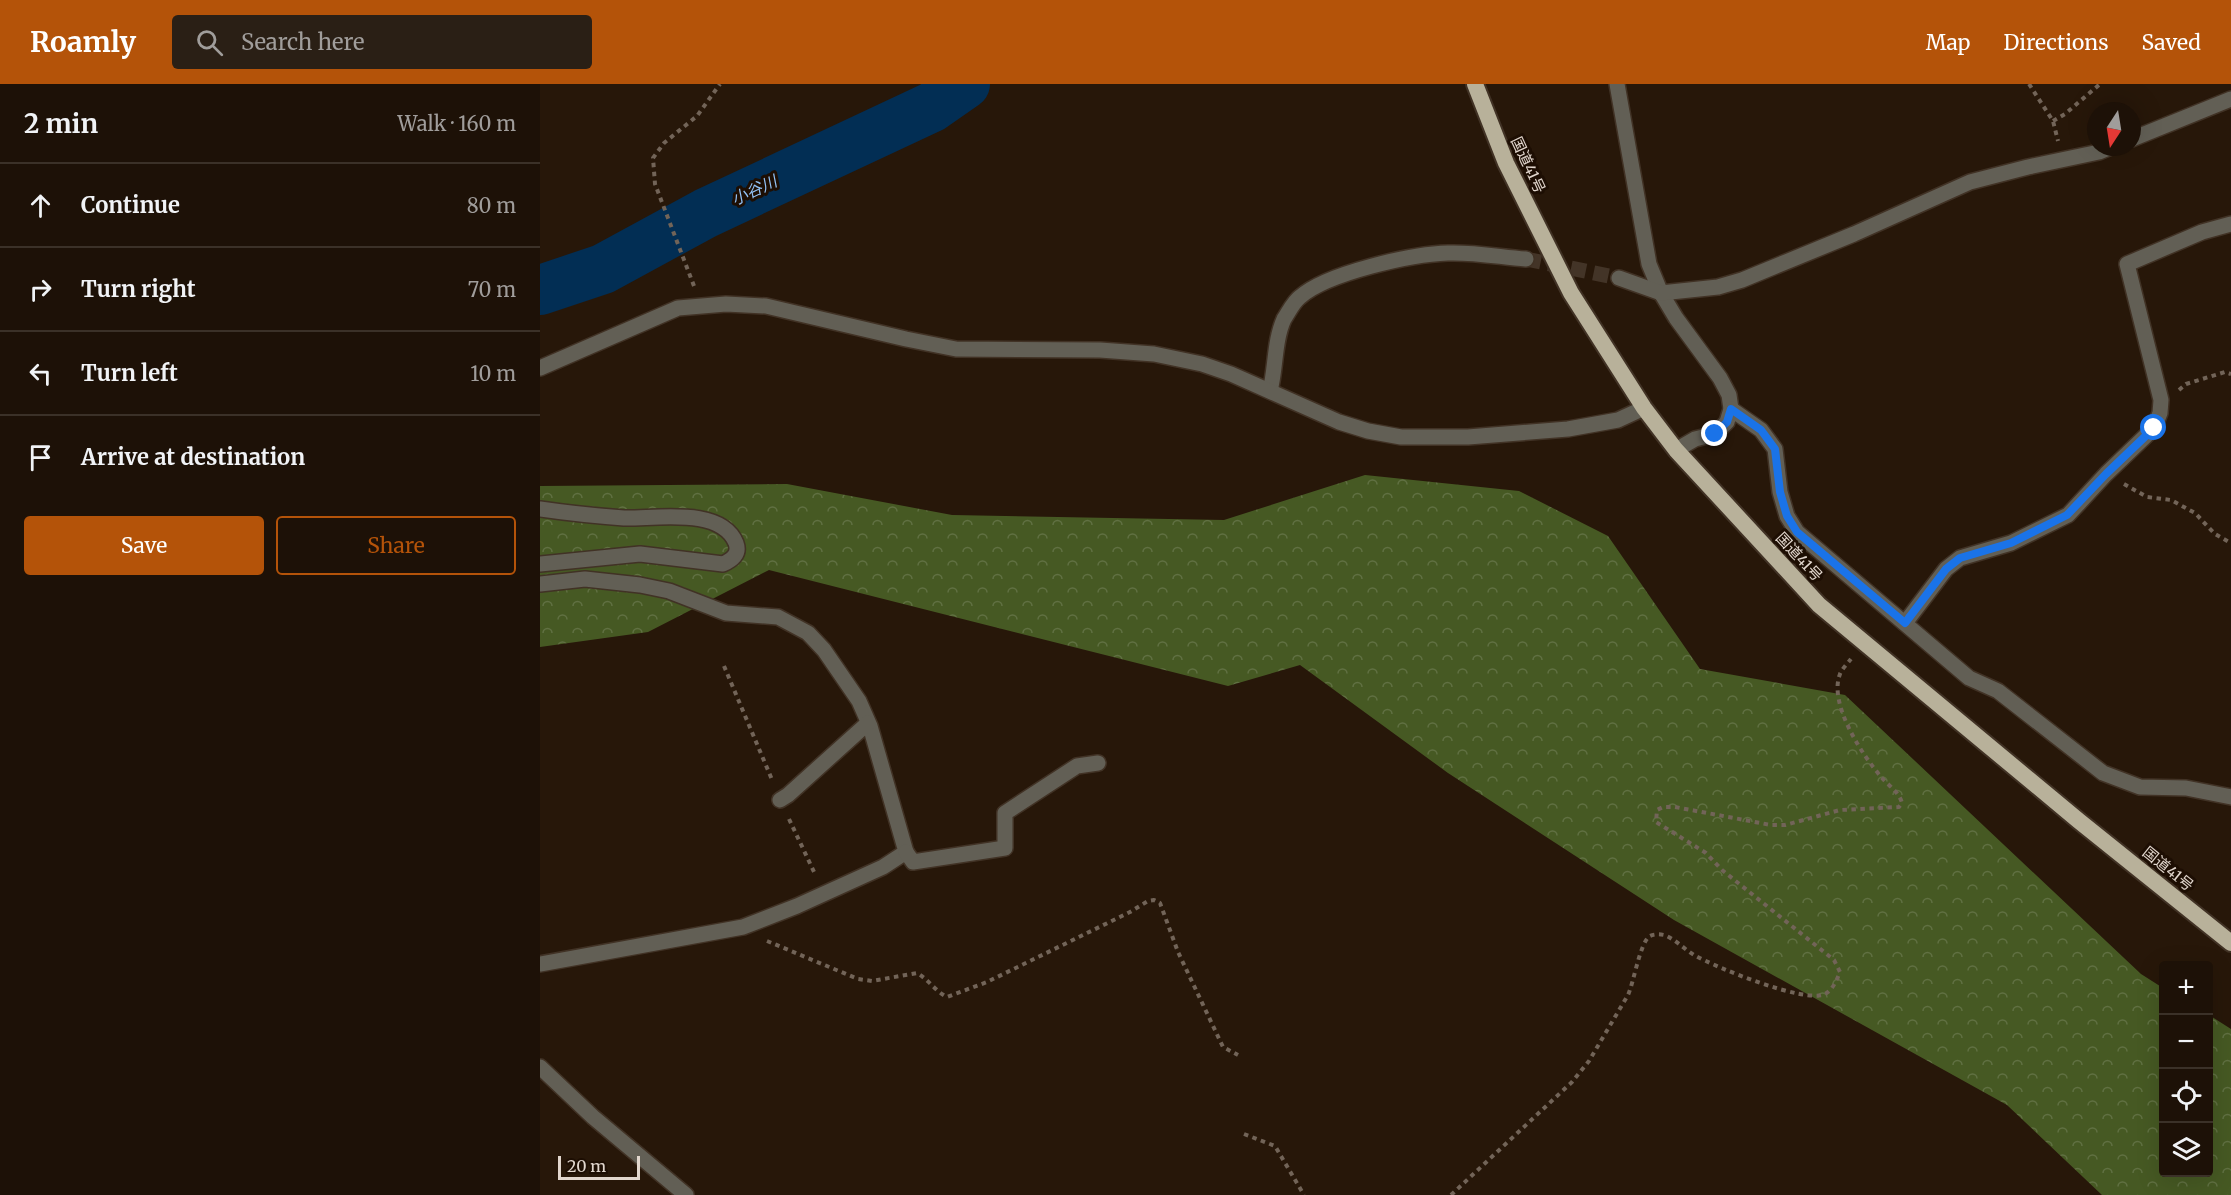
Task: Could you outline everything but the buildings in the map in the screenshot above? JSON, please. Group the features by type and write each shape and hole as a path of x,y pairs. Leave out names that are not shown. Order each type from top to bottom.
{"highway":[{"name":"国道41号","path":"1475,84 1506,163 1571,293 1644,408 1676,450 1819,605 2231,943"}],"street":[{"path":"1617,84 1649,264 1661,293 1676,318 1720,378 1729,395 1731,409 1727,422 1715,434 1695,439 1676,450"},
{"path":"2141,135 2231,99"},
{"path":"1619,278 1661,293 1718,287 1742,280 1854,234 1970,182 2087,155"},
{"path":"1905,623 1946,569 1960,558 2011,543 2067,515 2154,428 2160,413 2161,400 2127,264 2202,232 2231,224"},
{"path":"1270,391 1284,320 1299,297 1327,281 1396,260 1448,253 1526,259"},
{"path":"540,368 678,308 726,304 766,306 956,349 1100,350 1154,354 1202,364 1340,422 1368,431 1401,437 1468,437 1568,429 1618,420 1644,408"},
{"path":"1731,409 1761,430 1775,449 1780,492 1787,516 1797,532 1969,678 1998,691 2103,773 2140,787 2186,788 2231,797"},
{"path":"540,508 625,518 682,515 715,524 727,532 735,542 737,551 733,559 723,564 640,554 540,564"},
{"path":"540,584 585,579 640,585 669,591 726,613 778,617 808,633 824,650 859,701 868,723 906,852 914,862 1005,848 1005,813 1077,766 1098,763"},
{"path":"780,800 868,723"},
{"path":"540,964 743,927 797,906 883,867 906,852"},
{"path":"540,1067 593,1117 686,1195"}],"path":[{"path":"694,283 655,184 653,158 664,143 697,116 720,84"},
{"path":"2029,84 2053,121 2062,160"},
{"path":"2053,121 2065,114 2100,84"},
{"path":"2161,400 2176,393 2186,384 2225,372 2231,374"},
{"path":"2106,474 2147,497 2171,500 2195,513 2215,534 2231,543"},
{"path":"1451,1195 1557,1096 1589,1061 1634,984 1643,945 1653,934 1662,934 1693,955 1726,971 1800,994 1819,996 1827,993 1836,982 1840,972 1834,960 1722,870 1706,853 1656,822 1655,816 1657,810 1663,807 1675,807 1771,825 1785,825 1840,810 1899,807 1902,803 1901,797 1868,761 1849,729 1839,702 1837,688 1840,675 1865,643"},
{"path":"743,927 750,934 858,979 872,981 917,973 927,979 939,993 947,997 987,982 1154,900 1160,903 1178,952 1223,1047 1238,1054"},
{"path":"1244,1134 1275,1146 1304,1195"}],"green space":[{"path":"1365,475 1519,491 1608,536 1700,669 1845,695 2141,974 2159,985 2159,1177 2213,1177 2213,1018 2231,1029 2231,1195 2102,1195 2007,1105 1674,920 1448,773 1300,665 1228,686 769,570 648,632 540,647 540,486 787,484 952,515 1224,520"}],"waterway":[{"name":"小谷川","path":"540,290 603,269 706,213 932,107 965,84"}],"tunnel":[{"path":"1526,259 1619,278"}],"route":[{"path":"1715,434 1727,422 1731,409 1761,430 1775,449 1780,492 1787,516 1797,532 1905,623 1946,569 1960,558 2011,543 2067,515 2154,428"}]}
